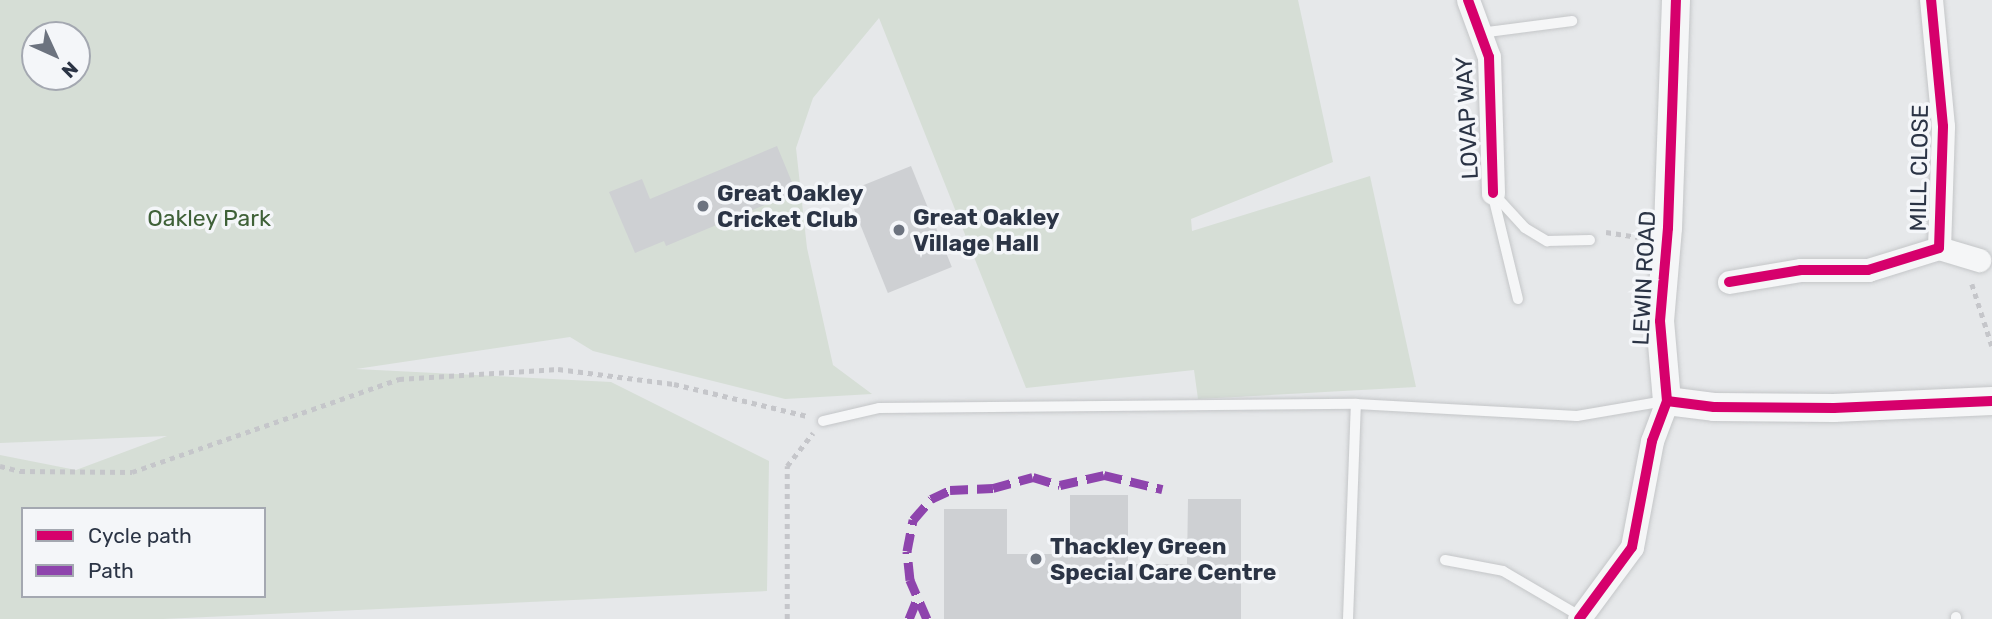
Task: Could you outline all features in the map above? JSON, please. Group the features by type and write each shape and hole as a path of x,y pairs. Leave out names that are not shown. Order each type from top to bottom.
{"street":[{"name":"LOVAP WAY","path":"1468,0 1489,57 1493,193"},
{"name":"LEWIN ROAD","path":"1667,401 1660,321 1668,228 1676,0"},
{"name":"MILL CLOSE","path":"1729,282 1801,270 1868,270 1939,248 1942,89 1931,0"},
{"path":"1939,248 1979,260"},
{"path":"1577,618 1613,577 1632,547 1652,441 1667,401 1714,407 1834,408 1992,401"}],"lane":[{"path":"1480,33 1572,21"},
{"path":"1493,193 1525,228 1546,241 1590,240"},
{"path":"1493,193 1518,299"},
{"path":"823,421 879,408 1356,404 1577,416 1667,401"},
{"path":"1348,619 1356,404"},
{"path":"1445,560 1503,571 1577,618"}],"path":[{"path":"1979,260 1972,284 1992,346"},
{"path":"0,467 20,471 132,472 399,379 558,369 674,384 823,421 787,466 787,619"}],"green space":[{"name":"Oakley Park","path":"0,0 1298,0 1333,162 1191,219 1192,231 1370,176 1416,387 1198,399 1194,370 1026,388 879,18 813,98 796,148 807,248 833,365 872,394 785,399 593,351 570,337 356,369 611,382 769,461 767,591 163,619 0,619 0,455 76,470 167,436 0,443"}],"building":[{"path":"777,146 796,192 666,246 664,241 635,253 609,192 642,179 650,199"},
{"name":"Great Oakley Village Hall","path":"911,166 952,267 888,293 847,192"},
{"name":"Thackley Green Special Care Centre","path":"1070,495 1128,495 1128,564 1187,564 1188,499 1241,499 1241,619 944,619 944,509 1007,509 1007,554 1070,554"}],"marked path":[{"path":"927,619 910,580 907,551 913,520 931,499 950,490 993,488 1033,477 1060,485 1104,475 1162,489"},
{"path":"909,619 918,597"}],"cycle path":[{"path":"1468,0 1489,57 1493,193"},
{"path":"1579,619 1632,547 1652,441 1667,401 1660,321 1668,228 1676,0"},
{"path":"1729,282 1801,270 1868,270 1939,248 1943,126 1931,0"},
{"path":"1667,401 1714,407 1834,408 1992,401"}],"place":[{"name":"Great Oakley Cricket Club","path":"703,206"},
{"name":"Great Oakley Village Hall","path":"899,230"},
{"name":"Thackley Green Special Care Centre","path":"1036,559"}]}
